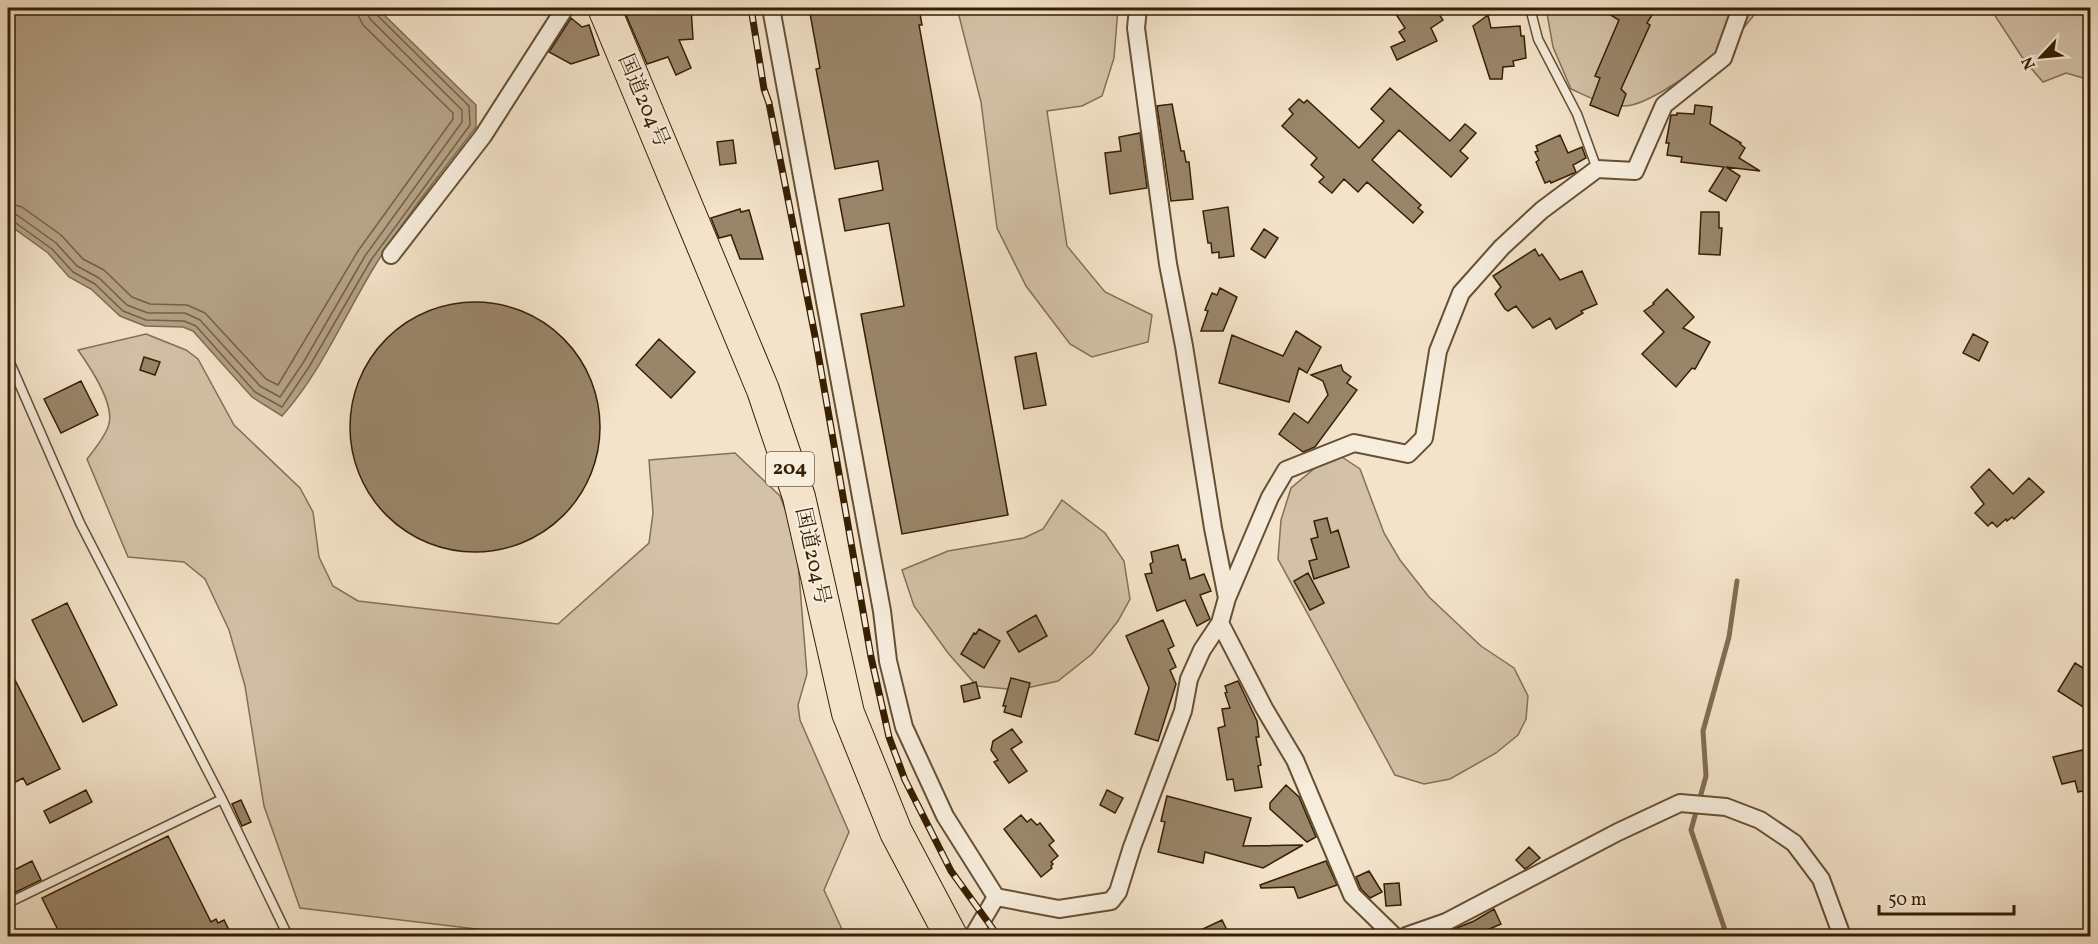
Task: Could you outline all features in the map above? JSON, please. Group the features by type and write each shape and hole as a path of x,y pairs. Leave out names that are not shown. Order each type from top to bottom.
{"highway":[{"name":"国道204号","path":"604,8 763,390 799,497 848,713 896,832 951,936"}],"street":[{"path":"392,255 483,136 565,8"},
{"path":"771,8 882,611 888,661 904,727 945,816 996,897 1059,909 1111,901 1118,892 1132,847 1183,711 1189,679 1202,650 1220,624 1227,598 1270,497 1286,470 1354,443 1408,454 1424,438 1438,351 1461,293 1502,247 1542,210 1597,169 1635,171 1664,105 1723,58 1741,8"},
{"path":"1138,8 1136,28 1168,264 1227,598"},
{"path":"1220,624 1264,708 1295,760 1352,895 1395,936"},
{"path":"1406,936 1446,922 1618,832 1680,803 1726,807 1760,820 1794,843 1821,879 1842,936"},
{"path":"973,936 996,897"}],"lane":[{"path":"1530,8 1538,39 1577,114 1597,169"},
{"path":"8,358 80,523 222,799 288,936"},
{"path":"8,903 222,799"}],"shaded area":[{"path":"957,8 1118,8 1114,58 1102,96 1082,106 1047,111 1067,246 1105,292 1152,315 1148,342 1092,357 1070,344 1026,286 997,228 981,102"},
{"path":"1546,8 1760,8 1730,43 1697,69 1643,101 1632,105 1616,106 1600,102 1571,89 1553,47"},
{"path":"1990,8 2090,8 2090,80 2066,73 2043,82 2024,60"},
{"path":"146,334 186,350 198,359 234,425 300,488 313,512 319,557 333,586 358,601 558,624 649,543 653,513 649,460 735,453 780,496 796,538 807,674 798,705 800,720 849,832 824,890 845,936 536,936 300,908 264,806 245,686 229,630 205,579 184,562 128,557 87,459 99,444 110,418 109,408 101,387 78,350"},
{"path":"1342,457 1360,469 1384,533 1400,560 1429,597 1481,646 1514,668 1528,696 1526,719 1518,735 1496,753 1450,779 1424,784 1395,775 1278,559 1281,520 1291,488 1321,463"},
{"path":"1062,500 1105,533 1124,561 1130,599 1118,621 1092,654 1058,681 1018,690 977,686 948,653 914,606 902,570 948,551 1024,538 1043,529"}],"water":[{"path":"8,8 377,8 476,105 476,127 387,246 321,362 282,416 252,397 193,331 183,327 145,326 120,316 91,289 69,277 48,253 8,224"}],"building":[{"path":"623,8 691,8 693,39 679,40 691,68 676,75 668,57 647,64"},
{"path":"809,8 919,8 922,25 919,25 1008,515 902,534 861,314 904,306 889,223 845,231 839,199 883,190 878,161 835,169 816,69 820,68"},
{"path":"1392,8 1435,8 1443,20 1431,28 1437,41 1397,60 1391,47 1405,41 1399,32 1405,28"},
{"path":"1599,8 1656,8 1647,23 1650,25 1621,89 1626,94 1618,116 1590,105 1600,78 1595,76 1619,20"},
{"path":"1488,15 1491,28 1520,26 1521,36 1524,36 1526,58 1513,61 1514,66 1503,67 1502,79 1490,79 1473,26"},
{"path":"571,18 582,27 589,25 599,55 571,64 549,52"},
{"path":"1390,88 1450,141 1465,124 1476,133 1460,151 1468,158 1451,177 1399,130 1372,160 1421,205 1418,208 1423,212 1413,223 1367,182 1358,192 1344,179 1332,193 1319,182 1324,177 1311,165 1317,158 1282,126 1293,114 1289,109 1299,99 1304,103 1307,100 1359,148 1384,121 1371,109"},
{"path":"1172,104 1181,151 1184,151 1186,162 1189,162 1193,199 1171,201 1157,106"},
{"path":"1695,105 1712,107 1710,124 1741,143 1745,148 1739,158 1760,171 1726,167 1740,176 1726,201 1709,191 1724,167 1681,162 1682,157 1667,155 1669,143 1666,143 1671,115 1694,114"},
{"path":"1140,133 1147,188 1110,194 1105,153 1121,151 1119,137"},
{"path":"1560,135 1568,153 1582,147 1586,158 1573,165 1576,172 1551,183 1550,181 1545,183 1536,162 1539,160 1535,152 1538,151 1536,146"},
{"path":"733,140 736,163 720,165 717,142"},
{"path":"1228,207 1234,256 1219,258 1219,252 1212,253 1211,243 1208,243 1203,211"},
{"path":"740,209 741,212 749,210 763,259 740,259 731,235 719,238 711,218"},
{"path":"1701,212 1719,212 1719,228 1722,228 1720,255 1699,254"},
{"path":"1264,229 1278,238 1265,258 1251,249"},
{"path":"1535,249 1539,256 1542,254 1560,280 1582,271 1597,304 1581,311 1583,313 1556,329 1550,318 1533,328 1516,306 1508,311 1505,309 1495,294 1501,287 1493,276"},
{"path":"1220,288 1237,297 1223,331 1201,331 1208,311 1205,310 1212,293 1217,295"},
{"path":"1667,289 1694,317 1683,328 1710,342 1695,369 1692,368 1676,387 1642,354 1664,332 1644,311 1654,304"},
{"path":"475,302 499,305 523,312 544,323 563,339 579,358 590,379 597,403 600,427 597,451 590,475 579,496 563,515 544,531 523,542 499,549 475,552 451,549 427,542 406,531 387,515 371,496 360,475 353,451 350,427 353,403 360,379 371,358 387,339 406,323 427,312 451,305"},
{"path":"1296,331 1321,347 1307,373 1299,368 1289,402 1219,383 1232,335 1283,356"},
{"path":"1973,334 1988,342 1979,361 1963,353"},
{"path":"659,339 695,372 671,398 636,365"},
{"path":"1036,353 1046,405 1024,409 1015,357"},
{"path":"144,357 160,362 155,375 140,370"},
{"path":"1341,365 1343,371 1351,377 1347,383 1357,390 1315,447 1303,452 1279,434 1294,413 1308,423 1328,395 1323,381 1311,375"},
{"path":"81,381 98,415 61,433 44,399"},
{"path":"1989,469 2013,494 2029,478 2044,492 2014,519 2012,517 2007,521 2006,519 1997,527 1992,522 1988,526 1975,513 1984,504 1971,487"},
{"path":"1327,518 1331,533 1338,530 1349,567 1314,579 1309,561 1317,559 1311,539 1318,537 1314,521"},
{"path":"1178,545 1182,560 1185,559 1190,579 1204,574 1211,591 1200,595 1210,619 1197,626 1185,600 1157,611 1145,574 1152,573 1151,552"},
{"path":"1308,573 1324,603 1310,610 1294,581"},
{"path":"67,603 117,705 83,722 32,620"},
{"path":"1036,615 1047,636 1019,652 1007,632"},
{"path":"1163,620 1174,646 1168,649 1176,667 1170,670 1176,684 1158,741 1135,734 1149,688 1126,636"},
{"path":"979,629 1000,641 984,668 961,654"},
{"path":"2075,663 2091,673 2091,712 2058,691"},
{"path":"8,666 60,769 27,785 23,778 8,786"},
{"path":"1011,678 1030,683 1021,717 1004,712 1006,706 1003,706"},
{"path":"1238,681 1257,721 1259,737 1256,737 1261,765 1258,766 1262,787 1235,791 1233,779 1227,780 1218,728 1225,726 1222,709 1230,708 1225,686"},
{"path":"976,682 980,698 964,702 961,686"},
{"path":"1012,729 1022,742 1011,749 1027,771 1009,783 994,762 998,760 991,750 993,741"},
{"path":"2091,748 2091,789 2078,792 2075,781 2062,784 2053,757"},
{"path":"1286,785 1299,797 1316,837 1307,842 1270,809 1270,803"},
{"path":"86,790 92,802 50,823 44,811"},
{"path":"1107,790 1123,798 1115,813 1100,805"},
{"path":"1167,796 1251,818 1243,846 1303,845 1263,868 1205,852 1203,863 1158,852 1165,822 1161,821"},
{"path":"241,800 251,822 242,826 232,804"},
{"path":"1021,815 1027,822 1031,819 1037,825 1040,823 1054,841 1049,845 1058,856 1051,862 1052,868 1041,877 1004,829"},
{"path":"168,836 211,922 216,919 218,923 224,920 232,936 61,936 42,898"},
{"path":"1529,847 1540,858 1525,869 1516,860"},
{"path":"32,861 41,880 14,893 12,889 8,892 8,873"},
{"path":"1326,861 1337,885 1300,898 1294,887 1261,888 1260,885"},
{"path":"1369,871 1382,892 1370,898 1361,889 1356,877"},
{"path":"1399,883 1401,905 1386,906 1384,884"},
{"path":"1494,909 1501,924 1473,936 1437,936 1474,921"},
{"path":"1222,920 1230,936 1188,936"}],"waterway":[{"path":"1727,936 1691,830 1706,776 1703,731 1729,637 1737,581"}],"railway":[{"path":"751,8 764,89 769,103 815,336 871,657 889,737 905,780 951,871 998,936"}]}
